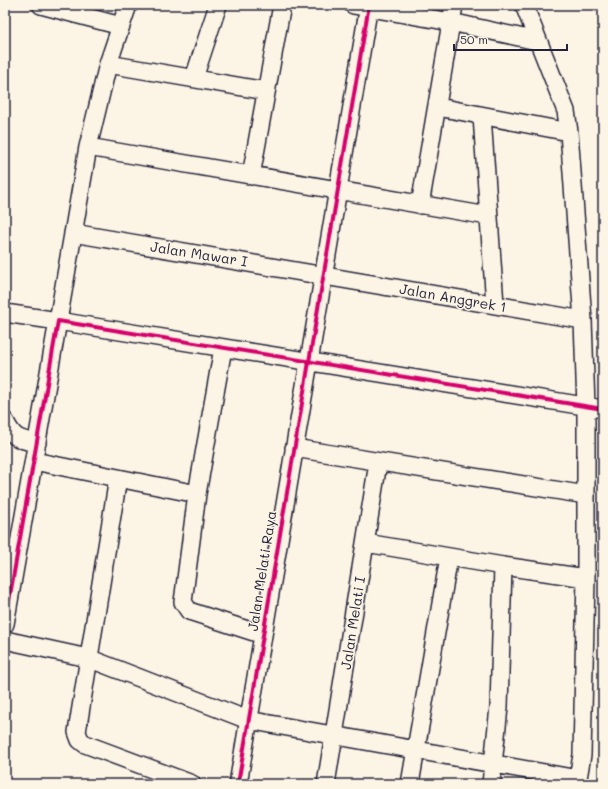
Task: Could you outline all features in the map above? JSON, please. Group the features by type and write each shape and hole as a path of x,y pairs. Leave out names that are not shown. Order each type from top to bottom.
{"street":[{"path":"41,5 121,26"},
{"path":"5,624 38,443 88,147 108,64 128,5"},
{"path":"194,78 218,5"},
{"path":"251,176 282,5"},
{"path":"420,205 438,107 454,5"},
{"path":"5,640 88,658 248,720 494,764 577,781 582,755 586,578 586,407 583,320 569,132 566,111 524,5"},
{"path":"363,6 451,22 537,41"},
{"name":"Jalan Melati Raya","path":"238,784 324,275 363,6"},
{"path":"108,64 266,91"},
{"path":"438,107 569,132"},
{"path":"482,116 495,305"},
{"path":"88,147 488,216"},
{"name":"Jalan Mawar I","path":"73,233 324,275"},
{"name":"Jalan Anggrek 1","path":"324,275 583,320"},
{"path":"5,312 603,409"},
{"path":"223,348 197,494 183,599 184,606 189,612 263,635"},
{"path":"5,421 11,432 16,437 38,443"},
{"path":"294,448 586,495"},
{"path":"34,461 197,494"},
{"name":"Jalan Melati I","path":"326,784 378,462"},
{"path":"118,478 77,727 80,740 85,744 192,784"},
{"path":"366,543 586,578"},
{"path":"410,784 450,557"},
{"path":"491,784 499,707 503,566"}],"cycle path":[{"path":"238,784 369,5"},
{"path":"5,624 58,321 603,409"}]}
